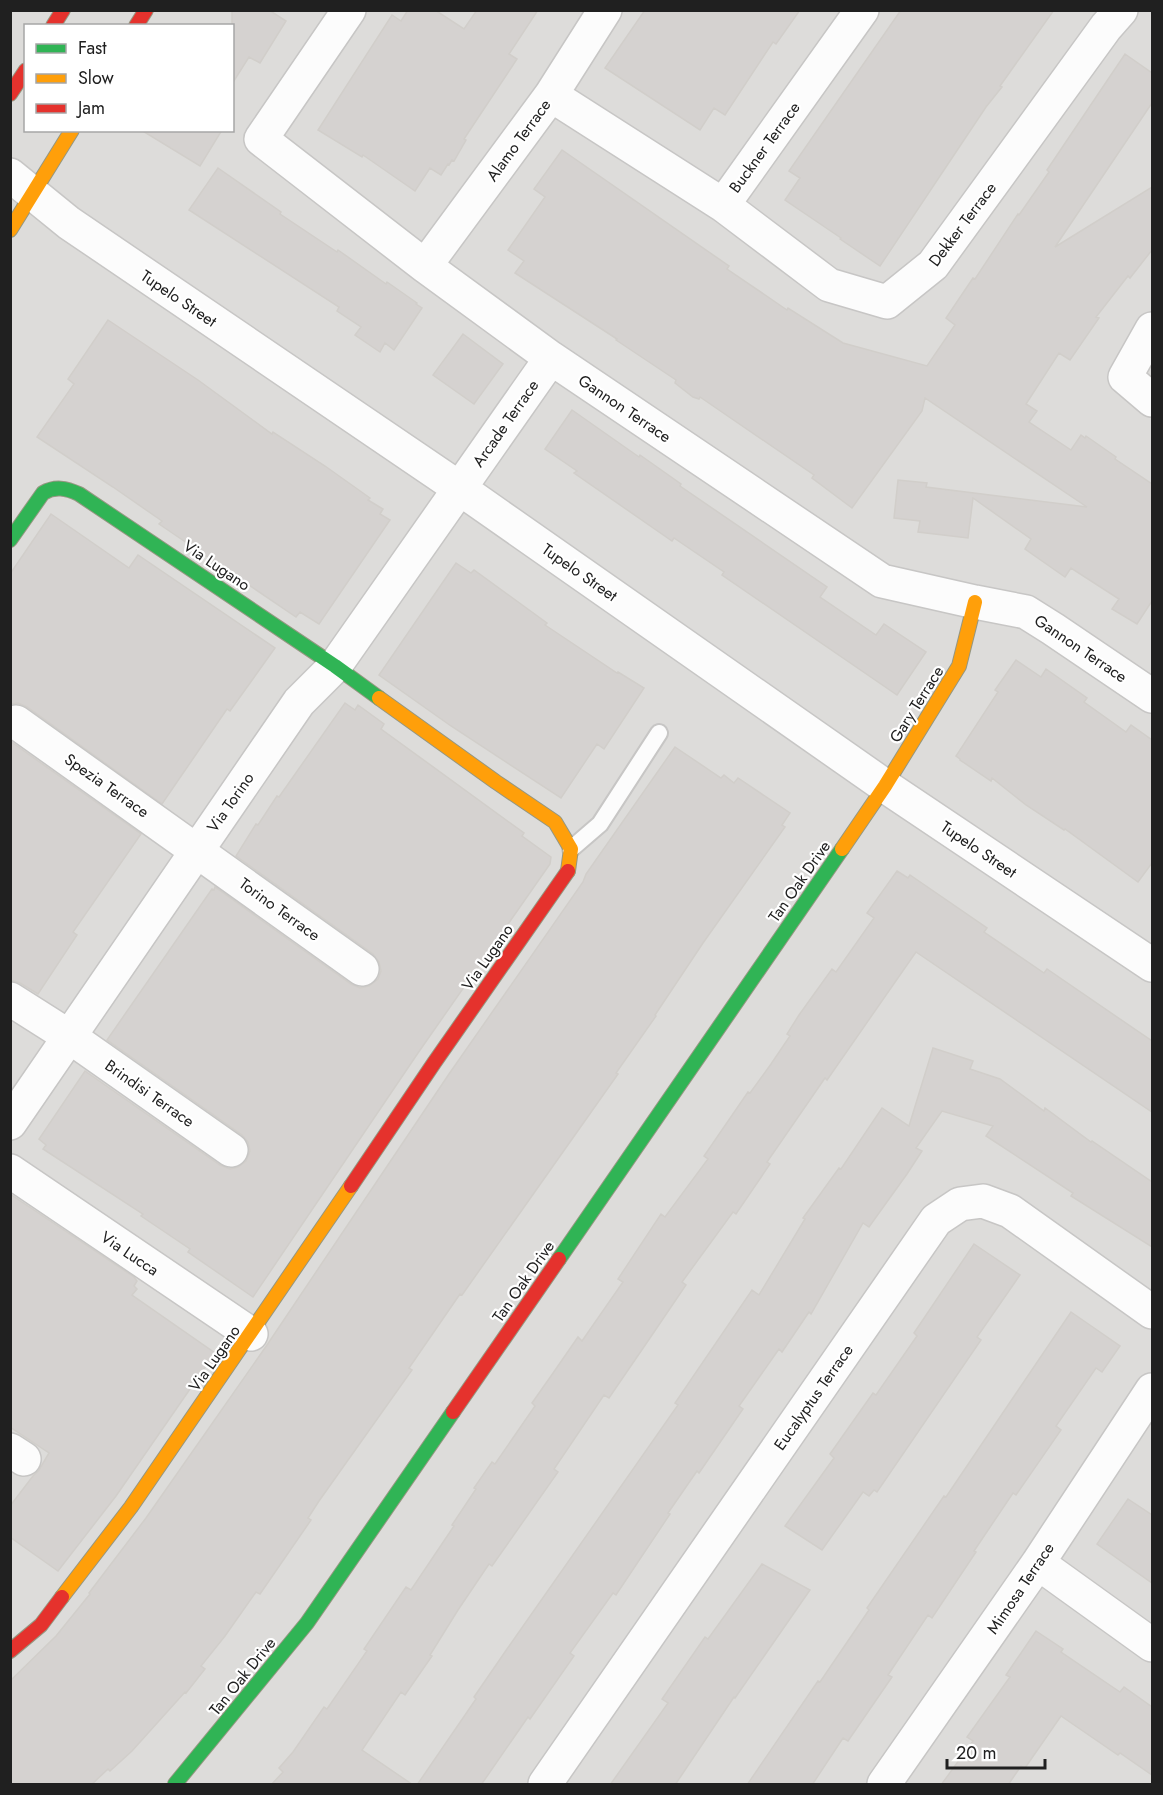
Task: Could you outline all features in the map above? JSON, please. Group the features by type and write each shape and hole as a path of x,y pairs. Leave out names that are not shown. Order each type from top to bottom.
{"street":[{"path":"54,24 63,10"},
{"path":"137,24 146,10"},
{"name":"Gannon Terrace","path":"349,10 261,139 425,266 551,358 882,581 1026,612 1152,696"},
{"name":"Alamo Terrace","path":"425,266 551,95 605,10"},
{"name":"Buckner Terrace","path":"551,95 723,205 862,10"},
{"name":"Dekker Terrace","path":"723,205 829,285 887,302 933,265 1106,27 1121,10"},
{"path":"10,94 24,73"},
{"path":"10,230 22,184 70,132"},
{"name":"Tupelo Street","path":"22,184 69,223 459,488 885,786 1152,965"},
{"path":"1152,328 1125,377 1152,400"},
{"name":"Arcade Terrace","path":"459,488 551,358"},
{"name":"Via Torino","path":"10,1123 299,702 335,666 459,488"},
{"name":"Via Lugano","path":"10,540 43,493 49,489 68,489 84,496 335,666 555,822 571,849 568,871 440,1054 131,1507 41,1625 10,1651"},
{"name":"Gary Terrace","path":"885,786 959,666 975,602"},
{"name":"Spezia Terrace","path":"16,722 197,849"},
{"name":"Tan Oak Drive","path":"175,1785 307,1623 885,786"},
{"name":"Torino Terrace","path":"197,849 362,969"},
{"name":"Brindisi Terrace","path":"10,999 70,1037 231,1150"},
{"name":"Via Lucca","path":"10,1171 250,1334"},
{"name":"Eucalyptus Terrace","path":"545,1785 936,1220 960,1204 983,1201 1010,1211 1152,1312"},
{"name":"Mimosa Terrace","path":"884,1785 1038,1563 1152,1390"},
{"path":"1038,1563 1152,1645"}],"lane":[{"path":"571,849 600,824 659,733"}],"shaded area":[{"path":"11,11 1152,11 1152,1784 11,1784"}],"building":[{"path":"232,10 269,10 286,21 260,63 249,57 234,81 234,24 232,24"},
{"path":"408,10 435,10 464,29 477,10 538,10 509,54 517,59 464,139 466,140 454,161 448,164 441,175 430,168 415,191 363,155 362,157 318,130 392,15 401,21"},
{"path":"645,10 800,10 776,44 773,42 725,115 714,108 700,130 605,68"},
{"path":"901,10 1054,10 1000,86 1002,87 986,107 880,266 785,200 800,178 789,171"},
{"path":"1125,54 1152,73 1152,103 1055,247 1152,187 1152,250 1096,317 1099,318 1070,360 1059,353 1026,404 1037,411 1029,422 1071,450 1081,435 1085,438 1086,436 1152,484 1152,601 1137,624 1112,609 1119,599 1071,568 1065,577 1025,549 1031,539 973,498 968,538 918,532 920,521 894,518 898,480 927,483 926,487 1087,507 925,398 922,411 852,508 812,478 814,475 700,397 699,399 693,397 675,383 676,380 515,273 524,261 508,250 545,197 534,189 562,150 729,266 727,269 787,310 788,308 843,343 927,366 955,325 946,318 1049,172 1047,170"},
{"path":"144,132 221,132 200,166"},
{"path":"218,168 281,212 280,214 337,252 338,250 386,284 387,282 422,308 394,350 385,343 380,352 355,335 361,327 337,311 339,307 189,210"},
{"path":"108,320 198,380 272,434 273,432 325,466 383,509 380,514 390,520 319,624 300,612 296,617 159,524 162,521 37,437 74,384 68,379"},
{"path":"463,334 503,364 474,404 433,375"},
{"path":"572,410 639,457 640,455 681,484 680,486 827,587 820,597 876,635 884,624 926,652 897,695 722,575 724,572 674,538 672,541 574,473 577,471 545,449"},
{"path":"51,514 129,568 138,555 275,648 230,711 227,709 162,804 27,707 18,703 10,704 10,574"},
{"path":"456,563 471,573 474,570 547,623 545,625 617,673 644,688 604,749 597,744 561,798 451,726 379,675"},
{"path":"1016,660 1041,677 1046,669 1087,698 1084,702 1126,732 1131,725 1152,740 1152,863 1138,882 1065,829 1026,805 992,778 991,781 956,756 998,692 995,690"},
{"path":"345,703 355,710 358,705 384,724 381,729 524,833 522,836 551,857 550,864 418,1053 253,1297 188,1252 190,1249 141,1216 143,1214 43,1149 46,1145 39,1139 85,1071 220,1165 230,1169 246,1161 250,1151 248,1142 242,1135 107,1040 215,887 351,984 360,988 369,986 378,979 381,971 379,962 373,954 236,856 256,824 258,825 277,796 279,797"},
{"path":"10,741 141,834 73,932 77,935 38,994 10,980"},
{"path":"675,747 721,778 724,775 734,783 738,778 790,813 782,825 785,827 703,943 616,1073 618,1074 409,1368 412,1370 319,1501 308,1518 311,1520 260,1594 256,1592 201,1666 205,1669 186,1693 132,1751 91,1785 10,1785 10,1681 56,1636 146,1518 267,1345 449,1074"},
{"path":"897,871 908,878 910,875 987,928 984,932 1044,973 1047,969 1152,1041 1152,1112 916,952 767,1162 770,1164 736,1214 733,1212 682,1282 686,1285 609,1398 604,1395 554,1469 558,1472 492,1566 489,1564 405,1695 401,1692 362,1750 413,1785 271,1785 283,1772 279,1768 324,1707 327,1709 367,1651 364,1649 406,1587 411,1590 454,1526 452,1525 476,1489 474,1488 492,1462 495,1464 535,1406 532,1403 578,1337 582,1341 623,1282 618,1279 661,1214 665,1217 708,1159 704,1156 790,1036 787,1034 799,1015 832,969 836,972 874,918 867,913"},
{"path":"933,1048 973,1061 970,1069 1000,1079 1044,1111 1045,1108 1152,1182 1152,1247 1071,1196 1073,1193 986,1136 993,1126 942,1111 916,1148 922,1151 907,1174 869,1227 863,1223 811,1314 809,1312 782,1352 779,1349 739,1406 743,1409 668,1513 670,1514 616,1595 613,1593 570,1653 574,1656 481,1785 417,1785 476,1699 474,1697 678,1405 675,1403 752,1290 759,1295 805,1219 803,1218 839,1168 841,1169 882,1108 909,1126"},
{"path":"10,1194 134,1277 137,1281 134,1286 137,1289 132,1295 215,1353 116,1496 58,1571 10,1537 10,1506 39,1470 49,1453 10,1427"},
{"path":"974,1244 1020,1275 977,1337 981,1340 877,1492 874,1490 869,1496 863,1492 822,1550 785,1526 834,1458 830,1454 873,1393 876,1395 917,1336 914,1333"},
{"path":"1071,1312 1120,1346 1102,1372 1096,1368 1056,1426 1061,1430 1016,1495 1013,1493 932,1618 928,1615 888,1675 892,1677 848,1741 843,1738 812,1785 747,1785 818,1681 820,1682 869,1610 867,1608 944,1496 946,1497"},
{"path":"1128,1499 1152,1515 1152,1583 1097,1544"},
{"path":"762,1564 810,1590 675,1785 610,1785 668,1703 662,1699 705,1637 708,1639"},
{"path":"1036,1631 1063,1649 1061,1652 1120,1692 1124,1687 1152,1707 1152,1775 1061,1716 1025,1768 1021,1766 1008,1785 941,1785 973,1741 967,1737 1010,1677 1006,1675"}],"traffic: fast":[{"path":"10,540 43,493 65,489 79,494 379,698"},
{"path":"559,1259 842,849"},
{"path":"175,1784 307,1623 453,1412"}],"traffic: slow":[{"path":"10,230 71,132"},
{"path":"842,849 885,786 959,666 975,602"},
{"path":"379,698 555,822 571,849 568,871"},
{"path":"62,1597 131,1507 351,1186"}],"traffic: jam":[{"path":"54,24 63,10"},
{"path":"137,24 146,10"},
{"path":"10,94 24,73"},
{"path":"351,1186 568,871"},
{"path":"453,1412 559,1259"},
{"path":"10,1651 41,1625 62,1597"}]}
